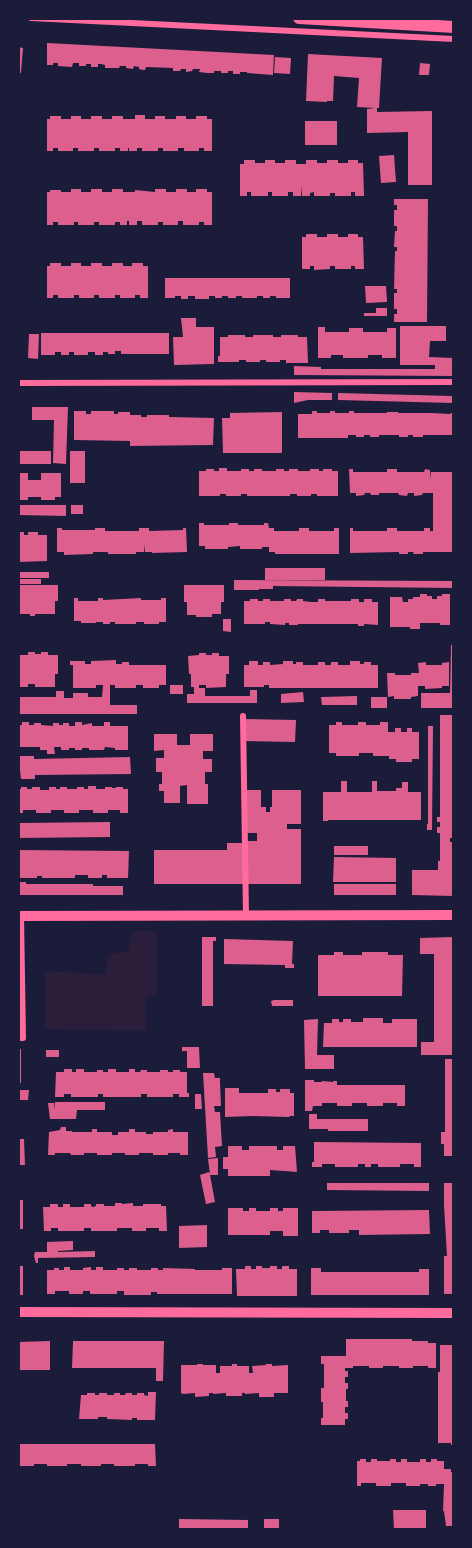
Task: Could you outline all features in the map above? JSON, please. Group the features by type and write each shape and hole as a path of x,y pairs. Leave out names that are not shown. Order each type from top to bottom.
{"main road":[{"path":"299,18 454,27"}],"street":[{"path":"31,18 454,39"},
{"path":"18,383 451,382"},
{"path":"243,716 246,916"},
{"path":"18,1038 23,1038 20,916 454,915"},
{"path":"18,1312 454,1313"}],"shaded area":[{"path":"132,931 157,931 157,994 145,996 147,1031 45,1029 45,971 105,974 108,954 128,951"}],"building":[{"path":"47,43 274,55 273,75 247,72 233,74 233,71 207,73 199,72 200,69 186,72 186,69 173,71 173,68 146,67 143,70 134,66 133,69 126,68 126,66 105,68 105,65 101,64 98,64 98,67 91,67 91,64 79,66 79,63 73,63 72,67 58,66 58,63 47,65"},
{"path":"18,47 23,48 21,73 18,73"},
{"path":"308,54 382,58 377,112 432,111 432,185 408,185 408,132 367,133 367,109 375,108 357,107 359,78 334,76 333,101 306,101"},
{"path":"275,57 291,58 290,74 274,73"},
{"path":"420,63 430,64 429,75 419,75"},
{"path":"135,115 145,115 145,119 155,119 155,116 176,119 176,116 186,116 186,119 196,119 196,116 207,116 207,119 212,119 212,151 199,148 199,151 184,151 184,148 178,148 178,151 163,151 163,148 158,148 158,151 142,151 142,148 137,148 137,151 129,151 128,148 128,151 120,151 120,148 115,148 115,151 99,151 99,148 94,148 94,151 78,151 78,148 73,148 73,151 58,151 58,148 53,148 53,151 47,151 47,119 50,119 50,116 61,116 61,119 71,119 71,116 91,119 91,116 102,116 102,119 112,119 112,116 123,116 123,119 135,119"},
{"path":"305,121 337,121 337,145 305,145"},
{"path":"394,155 396,182 381,183 379,156"},
{"path":"244,160 265,163 265,160 275,160 275,163 285,163 285,160 296,160 296,164 306,164 306,160 327,163 327,160 338,160 338,163 348,163 348,160 358,160 358,163 363,163 364,196 355,196 355,192 351,192 351,196 335,196 335,193 330,193 330,196 314,196 314,192 310,193 310,196 302,196 302,186 301,196 293,196 293,192 288,192 288,196 272,196 272,192 268,192 268,196 251,196 251,192 247,192 247,196 240,196 240,164 244,164"},
{"path":"71,189 81,189 81,192 91,192 91,189 112,192 112,189 123,189 123,192 135,192 135,190 155,192 155,189 166,189 166,192 176,192 176,189 187,189 187,192 196,192 196,189 207,189 207,192 212,192 212,225 199,222 199,225 183,225 183,221 178,221 178,225 163,225 163,222 158,222 158,225 142,225 142,221 137,221 137,225 129,225 127,221 127,225 115,222 115,225 99,225 99,222 94,222 94,225 78,225 78,222 74,222 74,225 58,225 58,222 53,222 53,225 47,225 47,192 61,190 61,192 71,192"},
{"path":"394,199 428,199 427,322 394,322 394,314 397,314 397,309 394,309 394,293 397,293 397,289 394,289 397,247 394,247 397,226 394,226 394,210 397,210 397,205 394,205"},
{"path":"306,234 327,237 327,234 338,234 338,237 348,237 348,234 358,234 358,237 363,237 364,269 355,269 355,266 351,266 351,269 335,269 335,266 330,266 330,269 314,270 314,266 310,266 310,269 302,269 302,237 306,237"},
{"path":"50,263 71,266 71,263 81,263 81,266 91,266 91,263 102,263 102,266 112,266 112,263 123,263 123,266 132,266 132,263 143,263 143,266 148,266 148,298 135,295 135,298 120,298 120,295 115,295 115,298 99,298 99,295 94,295 94,298 79,298 79,295 74,295 74,298 58,298 58,295 53,295 53,298 47,298 47,266 50,266"},
{"path":"165,278 290,278 290,298 236,296 236,298 228,298 228,296 222,296 222,298 215,298 215,296 209,296 209,299 195,299 195,296 188,296 188,299 181,299 181,296 175,296 175,298 165,298"},
{"path":"365,286 386,286 387,302 366,303"},
{"path":"376,308 387,308 387,316 364,316 364,313 376,313"},
{"path":"181,318 196,318 196,327 214,327 214,364 174,365 173,337 183,337"},
{"path":"400,326 446,326 446,341 430,341 429,357 454,358 454,376 294,375 294,366 321,367 321,369 435,369 435,365 400,365"},
{"path":"318,327 325,327 325,332 349,332 349,328 363,328 363,332 387,332 387,328 396,328 396,358 368,355 368,358 343,358 343,355 331,355 331,358 318,358"},
{"path":"41,333 169,333 169,354 121,354 121,351 115,351 115,354 103,352 103,355 88,352 88,355 74,355 74,352 69,352 69,355 61,355 61,352 55,352 55,355 41,355"},
{"path":"29,334 39,334 38,359 28,358"},
{"path":"228,335 307,337 308,363 286,363 286,360 280,360 280,362 239,360 239,362 218,362 220,337 228,337"},
{"path":"294,392 332,393 332,400 308,400 294,403"},
{"path":"338,393 452,396 452,403 338,400"},
{"path":"32,407 68,407 66,464 53,463 54,420 32,420"},
{"path":"74,411 86,411 86,414 91,414 91,411 114,411 114,414 130,412 130,415 141,415 141,417 169,415 169,417 214,418 213,445 130,446 130,441 74,440"},
{"path":"312,411 317,411 317,413 354,411 354,413 454,413 454,441 452,441 452,435 370,437 370,435 364,435 364,437 356,437 356,435 348,435 348,438 298,438 298,414 312,414"},
{"path":"282,412 282,453 223,453 222,418 230,418 230,413"},
{"path":"452,446 454,446 454,552 350,553 350,528 353,528 353,531 387,531 387,528 397,528 397,531 424,531 424,528 430,528 430,531 433,531 433,493 414,496 414,493 408,493 407,496 398,493 371,495 365,493 356,496 356,493 350,493 349,469 353,469 353,472 387,472 387,469 397,469 397,472 424,472 425,469 430,470 431,480 431,472 452,472"},
{"path":"18,451 51,451 51,464 18,464"},
{"path":"70,451 85,451 85,483 70,483"},
{"path":"219,468 227,468 227,471 298,469 298,471 310,471 310,469 319,469 323,471 323,469 332,469 332,471 338,471 338,496 290,494 290,496 247,496 247,494 241,494 241,496 226,496 226,494 220,494 220,496 199,496 199,471 214,469 214,471 219,471"},
{"path":"18,473 28,473 28,480 41,480 41,473 61,473 61,497 55,497 55,500 28,497 28,500 18,500"},
{"path":"18,505 66,505 66,516 18,515"},
{"path":"71,505 83,505 83,514 71,514"},
{"path":"199,523 204,523 204,525 238,523 238,525 264,525 268,523 269,528 274,528 274,531 299,531 299,528 309,528 309,531 334,531 334,528 339,528 339,554 275,554 275,552 269,552 269,547 240,549 240,546 228,547 228,549 205,549 205,546 199,546"},
{"path":"57,528 62,528 62,530 105,528 105,531 139,531 139,528 149,528 149,531 186,528 187,552 145,552 144,544 144,552 136,552 136,554 93,552 93,554 64,555 64,552 57,552"},
{"path":"18,532 24,532 24,535 28,535 28,532 38,532 38,535 47,535 47,561 18,562"},
{"path":"265,568 325,568 325,580 265,580"},
{"path":"18,572 49,572 49,578 18,578"},
{"path":"18,579 41,579 41,584 18,584"},
{"path":"234,580 454,581 454,588 273,586 273,589 234,590"},
{"path":"18,585 58,585 55,614 30,616 30,614 20,614"},
{"path":"184,585 224,585 221,614 212,614 212,617 187,615"},
{"path":"420,594 427,594 427,596 432,596 432,599 437,599 437,596 442,596 442,594 450,594 450,625 420,623 420,629 390,627 390,597 402,597 403,602 408,602 408,599 420,597"},
{"path":"74,598 78,598 78,601 98,601 98,598 103,598 103,600 141,598 141,600 161,600 161,598 166,598 166,622 159,622 159,624 144,624 144,622 136,622 136,624 81,623 81,621 74,621"},
{"path":"250,599 296,601 303,599 303,601 318,602 318,599 351,601 351,599 359,599 359,602 364,602 364,599 372,599 372,602 378,602 378,625 289,625 285,623 285,625 270,624 270,622 244,624 244,601 250,601"},
{"path":"223,619 231,619 231,632 223,631"},
{"path":"451,645 454,645 454,708 421,708 421,693 450,693"},
{"path":"28,652 41,654 41,652 48,652 48,655 58,655 55,687 35,687 35,684 28,684 28,687 20,687 18,655 28,655"},
{"path":"199,653 212,655 212,653 219,653 219,656 229,656 226,687 206,688 206,685 199,685 199,688 205,688 205,696 250,696 250,690 257,690 257,703 187,703 187,694 194,694 194,687 191,687 188,656 199,655"},
{"path":"116,660 116,664 129,662 129,665 166,665 166,685 159,685 159,688 143,688 143,685 136,685 136,688 115,688 115,685 110,685 110,705 137,705 137,714 18,714 18,697 56,697 56,691 64,691 64,698 73,698 73,693 88,693 88,697 102,697 103,685 96,685 96,688 73,688 73,665 70,665 70,661 85,661 85,664 91,664 91,661"},
{"path":"249,661 258,661 258,665 263,665 263,662 270,662 270,665 283,664 283,661 293,661 293,664 303,662 303,665 318,665 318,662 325,662 325,665 338,662 338,665 350,665 350,661 360,661 360,664 371,662 371,665 378,665 378,688 269,688 269,685 244,687 244,665 249,665"},
{"path":"426,662 426,665 442,665 442,663 449,662 449,686 425,689 425,686 418,686 418,696 411,697 411,699 388,697 387,673 411,675 411,673 419,673 418,663"},
{"path":"170,685 183,685 183,694 170,694"},
{"path":"303,692 304,702 281,703 281,694"},
{"path":"357,696 357,705 322,705 321,697"},
{"path":"371,697 387,697 387,708 371,708"},
{"path":"440,715 454,715 454,838 450,838 450,842 454,842 454,896 412,895 412,870 438,870 438,861 440,861 440,833 437,833 437,827 440,827 440,822 437,822 437,817 440,817"},
{"path":"244,719 296,720 295,742 242,741"},
{"path":"22,722 29,722 29,725 41,723 41,725 53,726 53,723 63,725 63,723 69,723 69,726 75,726 75,722 82,722 82,725 92,723 92,726 104,726 104,722 110,722 110,726 128,726 128,750 105,747 104,750 69,748 69,750 61,750 61,747 54,747 55,754 47,754 47,750 40,750 40,747 18,747 18,725 22,725"},
{"path":"336,722 342,722 342,725 358,725 358,722 366,722 366,725 380,725 380,722 388,722 388,732 395,732 395,728 401,728 401,732 407,732 407,728 412,728 412,732 419,732 419,759 412,759 412,762 396,762 396,759 389,759 389,756 373,756 373,753 359,753 359,756 336,756 336,753 329,753 329,725 336,725"},
{"path":"428,726 433,726 432,830 427,830"},
{"path":"154,734 177,734 177,745 190,745 190,734 213,734 213,751 203,751 203,759 212,759 212,772 205,772 205,784 208,784 208,804 187,804 187,785 180,786 180,803 164,803 164,791 159,791 159,784 162,784 162,772 156,772 156,758 164,758 164,750 154,751"},
{"path":"18,756 34,756 34,759 130,757 131,774 35,775 35,779 21,779 20,770 18,770"},
{"path":"341,781 347,781 347,792 372,792 372,781 377,781 377,791 396,791 396,788 402,788 402,782 408,782 408,792 421,792 421,820 323,821 323,792 341,792"},
{"path":"88,786 96,786 96,789 123,787 123,789 128,789 128,813 120,813 120,810 108,810 108,813 79,810 79,813 64,813 64,810 51,810 51,813 36,813 36,810 23,810 23,813 18,813 18,789 21,787 32,789 32,787 40,787 40,790 49,790 49,787 88,789"},
{"path":"244,790 261,790 261,807 266,807 266,812 270,812 272,790 301,790 301,824 287,824 287,829 301,829 301,884 154,884 154,850 227,850 227,843 257,841 257,833 244,833"},
{"path":"110,822 110,837 18,838 18,823"},
{"path":"334,846 368,846 368,855 334,855"},
{"path":"18,850 129,851 128,878 107,878 107,875 102,875 102,878 88,878 88,875 75,875 75,878 37,876 37,878 18,878"},
{"path":"334,857 396,858 396,882 333,882"},
{"path":"18,882 123,886 123,895 18,895"},
{"path":"334,884 396,884 396,895 334,895"},
{"path":"202,937 216,937 216,941 213,941 213,1006 202,1006"},
{"path":"454,937 454,1055 421,1055 421,1042 434,1042 434,954 420,954 420,938"},
{"path":"224,939 293,941 292,964 294,968 285,968 285,965 224,964"},
{"path":"334,952 343,952 343,955 388,952 388,955 403,955 402,996 318,996 318,955 334,955"},
{"path":"293,1000 293,1006 272,1006 271,1001"},
{"path":"363,1018 383,1018 383,1023 392,1023 392,1019 417,1019 417,1047 323,1047 324,1023 332,1023 332,1019 339,1019 339,1022 343,1022 343,1019 351,1019 351,1022 363,1022"},
{"path":"318,1019 317,1055 334,1055 334,1069 305,1069 304,1020"},
{"path":"182,1047 199,1047 200,1068 187,1068 187,1051 182,1051"},
{"path":"18,1049 21,1049 21,1083 18,1083"},
{"path":"46,1050 59,1050 59,1057 46,1057"},
{"path":"445,1059 454,1059 454,1156 444,1156 444,1144 441,1144 441,1132 445,1132"},
{"path":"64,1069 72,1069 72,1072 76,1072 76,1069 84,1069 84,1072 103,1070 103,1072 108,1072 108,1069 116,1069 116,1072 129,1072 129,1069 135,1069 135,1072 180,1070 180,1072 187,1072 189,1097 179,1097 179,1094 173,1094 173,1097 147,1097 147,1094 141,1094 141,1097 103,1097 103,1094 98,1094 98,1097 71,1097 71,1094 64,1094 64,1097 55,1097 56,1072 64,1072"},
{"path":"203,1073 214,1073 215,1078 220,1078 221,1106 214,1106 215,1112 220,1112 222,1146 215,1147 216,1157 208,1158"},
{"path":"305,1080 337,1081 337,1085 405,1085 405,1106 397,1106 397,1103 383,1103 383,1106 352,1103 352,1106 337,1106 337,1103 322,1103 322,1106 313,1106 312,1111 305,1111"},
{"path":"225,1088 239,1088 239,1093 268,1093 268,1089 276,1089 276,1092 280,1092 280,1089 290,1089 290,1093 294,1093 294,1116 225,1117"},
{"path":"18,1090 29,1090 28,1100 18,1100"},
{"path":"195,1094 201,1094 202,1109 195,1109"},
{"path":"55,1102 105,1102 105,1110 77,1110 76,1119 50,1119 48,1103 54,1103 54,1110"},
{"path":"309,1114 317,1114 317,1119 368,1119 368,1131 309,1129"},
{"path":"61,1127 66,1127 66,1131 72,1132 92,1132 92,1129 97,1129 97,1132 112,1132 112,1135 118,1135 118,1132 129,1132 129,1129 135,1129 135,1132 146,1132 146,1134 168,1132 173,1129 173,1132 188,1132 188,1155 180,1155 180,1153 71,1155 70,1153 55,1153 55,1155 48,1155 49,1132 60,1130"},
{"path":"18,1139 24,1139 25,1165 18,1165"},
{"path":"314,1142 421,1143 421,1167 414,1167 414,1164 400,1164 400,1167 378,1167 378,1164 371,1164 371,1167 365,1167 365,1164 358,1164 358,1167 335,1167 335,1164 322,1164 322,1167 312,1167"},
{"path":"228,1146 242,1146 242,1150 249,1150 249,1146 277,1146 277,1150 283,1150 283,1146 295,1146 297,1172 270,1170 270,1176 228,1176 228,1169 223,1169 223,1157 228,1157"},
{"path":"218,1158 218,1175 210,1175 215,1202 206,1204 200,1175 209,1172 210,1174 208,1159"},
{"path":"327,1183 429,1183 429,1191 327,1190"},
{"path":"444,1183 454,1183 454,1294 444,1294 444,1256 447,1256"},
{"path":"18,1200 23,1200 23,1229 18,1229"},
{"path":"115,1203 133,1203 133,1206 161,1204 161,1206 166,1206 167,1231 159,1231 159,1228 132,1231 132,1228 117,1228 117,1231 91,1231 91,1228 84,1228 84,1231 58,1231 58,1228 51,1228 51,1231 44,1231 43,1207 50,1207 50,1204 58,1204 58,1207 70,1204 70,1207 84,1207 84,1204 91,1204 93,1207 96,1204 115,1206"},
{"path":"228,1208 243,1208 243,1211 249,1211 249,1208 256,1208 256,1211 270,1211 270,1208 278,1208 278,1211 283,1211 283,1208 298,1208 298,1236 283,1236 283,1231 270,1231 270,1235 228,1235"},
{"path":"429,1210 430,1234 359,1235 359,1230 349,1230 349,1233 329,1233 329,1230 320,1230 320,1233 312,1233 312,1211"},
{"path":"207,1225 207,1247 179,1248 179,1226"},
{"path":"73,1241 73,1250 58,1252 95,1251 95,1257 38,1258 38,1263 36,1263 35,1252 47,1252 47,1242"},
{"path":"18,1266 23,1266 23,1295 18,1295"},
{"path":"245,1266 251,1266 251,1269 256,1269 256,1266 270,1268 270,1266 277,1266 277,1269 282,1269 282,1266 289,1266 289,1269 297,1269 297,1296 237,1296 236,1269 245,1269"},
{"path":"64,1267 70,1267 70,1270 83,1270 83,1268 91,1267 91,1270 96,1270 96,1267 103,1267 103,1270 158,1268 158,1270 163,1270 163,1268 222,1270 222,1268 232,1268 232,1294 157,1294 157,1292 151,1292 151,1295 124,1295 124,1291 117,1291 117,1294 90,1294 90,1291 83,1291 83,1294 69,1294 69,1291 55,1291 55,1294 47,1294 47,1270 59,1268 59,1270 64,1270"},
{"path":"311,1268 321,1268 321,1272 419,1272 419,1269 429,1269 429,1295 311,1295"},
{"path":"346,1339 412,1339 412,1341 436,1343 436,1368 428,1368 428,1366 369,1368 369,1366 353,1366 353,1368 345,1368 345,1371 348,1371 345,1383 348,1383 346,1401 348,1401 348,1407 345,1407 345,1413 348,1413 348,1419 345,1419 345,1425 321,1425 323,1402 321,1402 321,1388 324,1388 324,1364 321,1364 321,1356 346,1356"},
{"path":"50,1341 50,1370 18,1370 18,1342"},
{"path":"73,1341 164,1341 163,1381 156,1381 156,1368 72,1368"},
{"path":"440,1345 454,1345 454,1445 438,1443"},
{"path":"232,1364 249,1366 249,1373 253,1373 252,1366 288,1365 288,1393 274,1393 274,1397 259,1397 259,1393 226,1396 226,1393 209,1393 209,1396 195,1397 195,1393 181,1393 181,1365 216,1365 216,1373 220,1373 220,1366 232,1366"},
{"path":"148,1392 156,1392 155,1420 107,1419 107,1417 79,1419 81,1395 87,1395 87,1393 137,1395 137,1393 144,1393 148,1396"},
{"path":"20,1444 155,1444 156,1466 148,1466 148,1464 47,1466 47,1464 34,1464 34,1466 20,1466"},
{"path":"366,1459 366,1462 371,1462 371,1459 390,1461 390,1459 396,1459 396,1462 401,1462 401,1459 407,1459 407,1462 420,1462 420,1459 426,1459 426,1462 431,1462 431,1459 444,1461 444,1469 451,1469 451,1472 454,1472 454,1526 446,1526 443,1511 444,1484 406,1486 406,1483 391,1483 391,1486 376,1486 376,1483 361,1483 361,1486 357,1486 357,1461"},
{"path":"393,1510 426,1510 426,1530 394,1530"},
{"path":"179,1519 248,1520 248,1530 179,1530"},
{"path":"264,1519 279,1519 279,1530 264,1530"}]}
